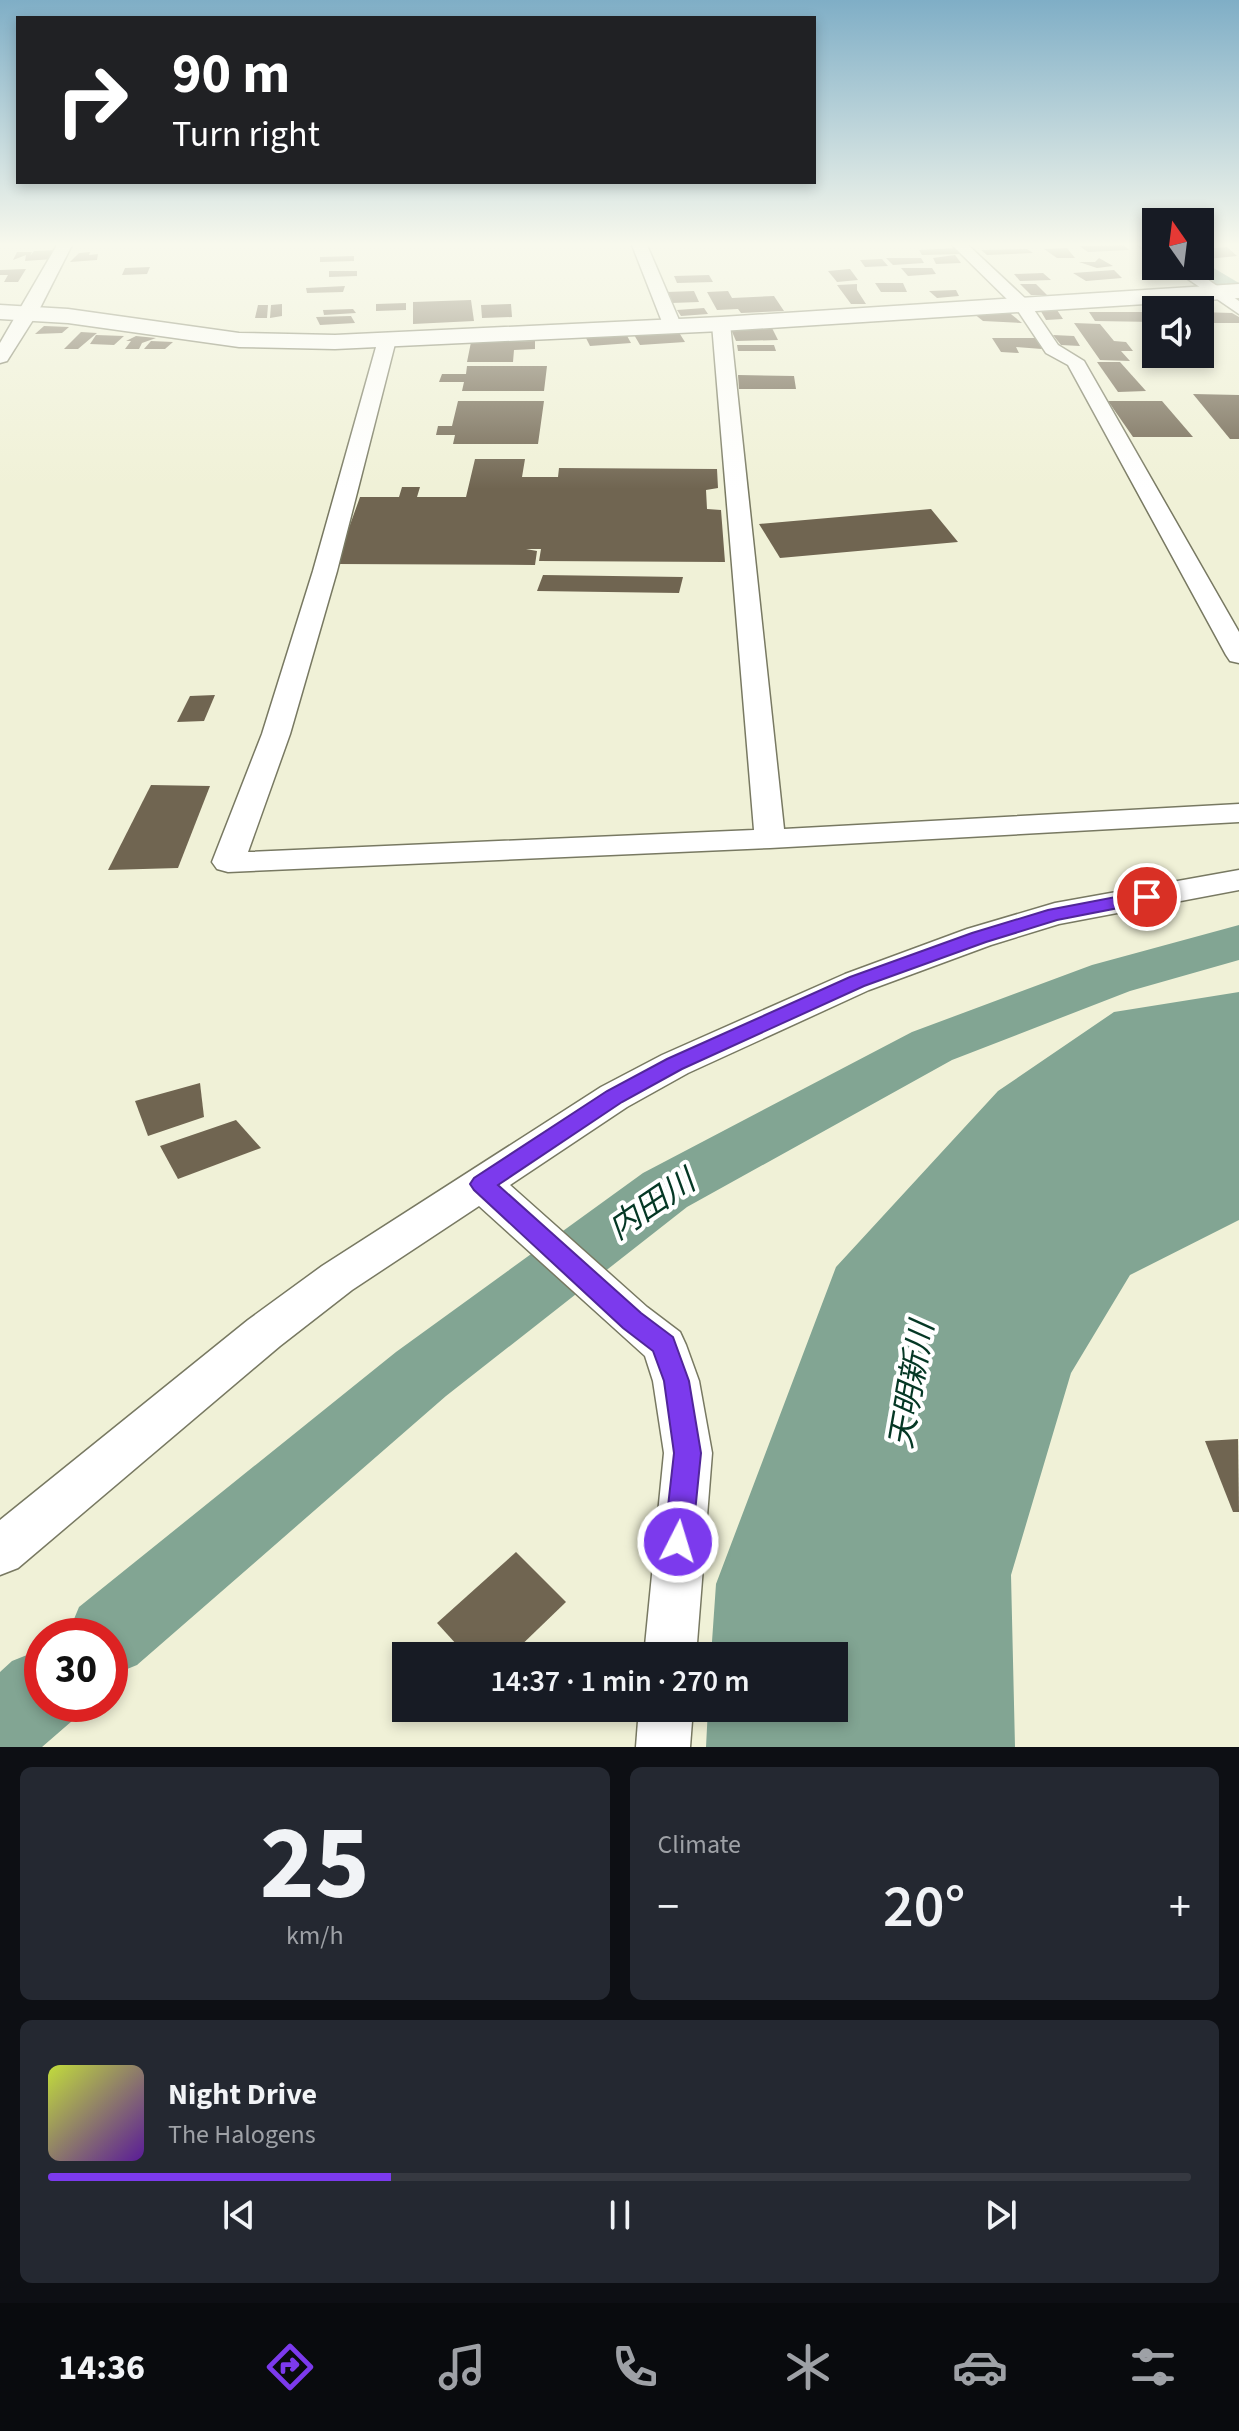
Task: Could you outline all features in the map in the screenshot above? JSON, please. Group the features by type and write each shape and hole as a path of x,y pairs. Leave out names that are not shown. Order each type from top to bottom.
{"main road":[{"path":"138,327 239,340 387,340 681,327"}],"street":[{"path":"0,357 20,327"},
{"path":"721,327 770,839"},
{"path":"1037,327 1052,349 1075,361 1239,655"},
{"path":"387,340 325,571 276,734 228,862 770,839 1239,813"},
{"path":"0,1551 276,1324 337,1278 614,1097 675,1064 857,982 979,937 1055,914 1239,880"},
{"path":"482,1184 632,1320 664,1345 676,1381 688,1453 671,1642"},
{"path":"663,1747 665,1722"}],"water":[{"name":"天明新川","path":"1239,992 1239,1220 1130,1275 1071,1373 1011,1575 1015,1747 706,1747 707,1722 848,1722 848,1642 712,1642 716,1584 836,1267 998,1091 1114,1012"}],"building":[{"path":"43,327 69,327 62,333 35,334"},
{"path":"730,327 771,327 778,340 736,341"},
{"path":"1076,327 1102,327 1114,341 1126,342 1133,351 1121,351 1130,361 1100,360"},
{"path":"678,331 685,342 640,345 633,333"},
{"path":"81,332 97,333 78,349 64,349"},
{"path":"626,334 631,343 590,346 585,336"},
{"path":"96,335 124,336 114,345 90,344"},
{"path":"1053,335 1074,336 1080,346 1061,345"},
{"path":"136,336 156,338 142,343 139,349 125,349 131,341 126,341"},
{"path":"992,338 1038,338 1042,349 1016,347 1019,353 1001,352"},
{"path":"151,341 173,342 165,349 144,349"},
{"path":"535,341 535,349 514,350 513,362 467,362 471,342"},
{"path":"737,345 774,345 776,351 738,351"},
{"path":"1097,362 1120,362 1146,391 1118,392"},
{"path":"467,366 547,366 544,391 462,391 464,382 439,382 442,374 466,374"},
{"path":"738,375 794,376 796,389 739,389"},
{"path":"1193,394 1239,395 1239,439 1230,439"},
{"path":"458,401 544,401 538,444 453,444 455,435 436,435 438,426 452,426"},
{"path":"1108,401 1162,401 1193,437 1133,437"},
{"path":"475,459 525,459 522,477 558,477 559,468 717,469 718,488 706,490 707,509 721,510 725,562 539,561 541,549 526,549 537,551 535,565 336,564 360,497 399,497 402,487 420,487 417,497 466,497"},
{"path":"931,509 958,542 780,558 759,524"},
{"path":"543,575 683,577 679,593 537,591"},
{"path":"215,695 204,721 177,722 190,696"},
{"path":"151,785 210,786 178,868 108,870"},
{"path":"200,1083 204,1117 148,1136 135,1101"},
{"path":"236,1120 261,1148 178,1179 160,1146"},
{"path":"1238,1439 1239,1512 1233,1512 1205,1441"},
{"path":"516,1552 566,1602 525,1642 454,1642 437,1623"}],"waterway":[{"name":"内田川","path":"128,1619 421,1374 665,1190 932,1046 1111,978 1239,942"},
{"name":"内田川","path":"0,1727 24,1706"}],"route":[{"path":"678,1542 688,1453 676,1381 664,1345 632,1320 482,1184 614,1097 675,1064 857,982 979,937 1055,914 1147,897"}]}
